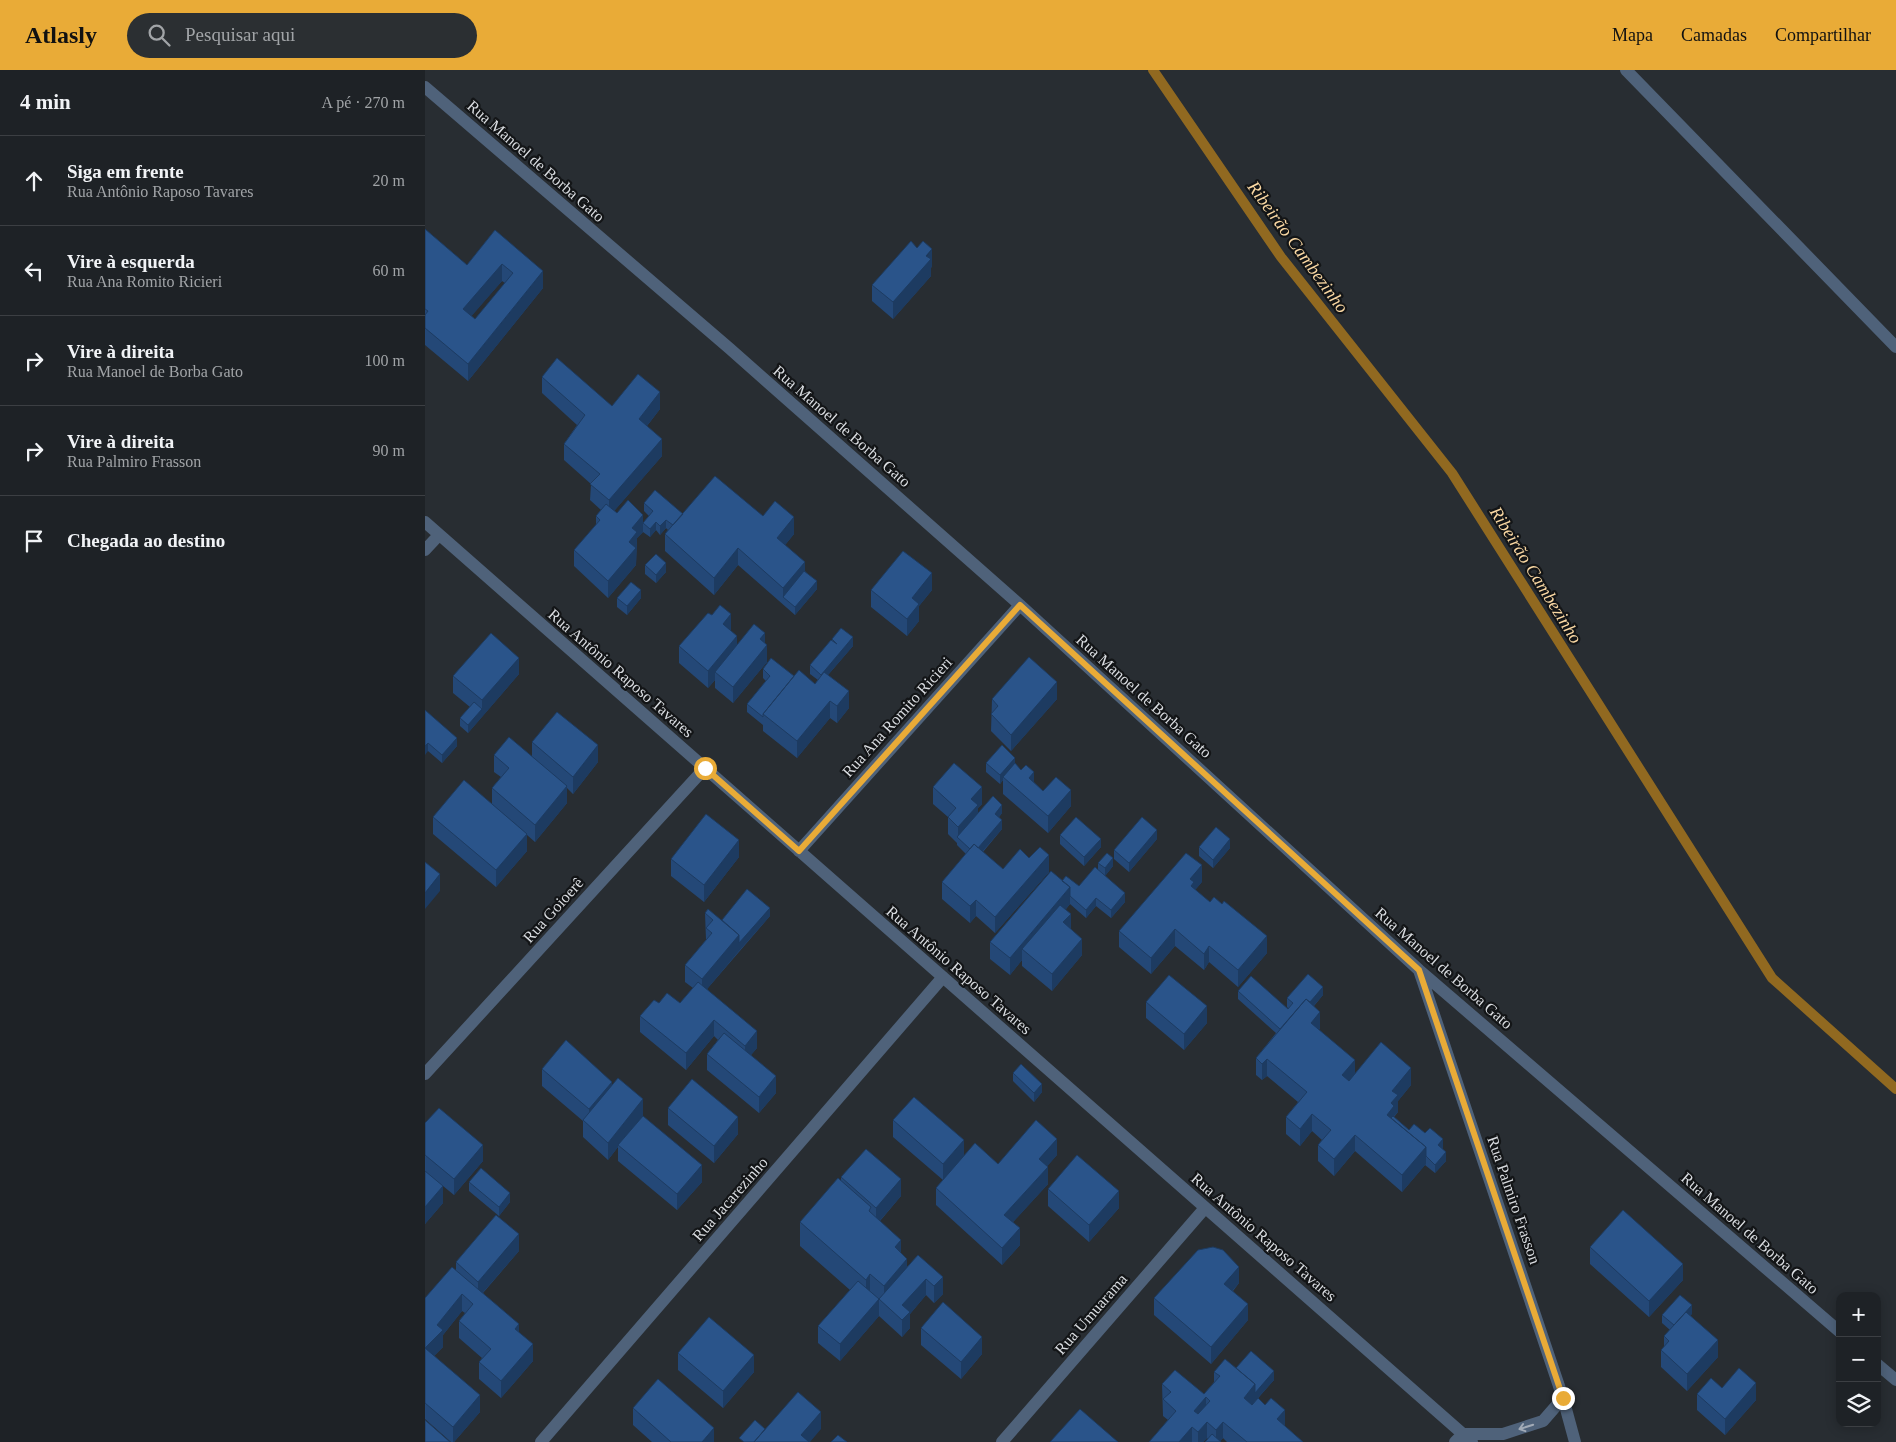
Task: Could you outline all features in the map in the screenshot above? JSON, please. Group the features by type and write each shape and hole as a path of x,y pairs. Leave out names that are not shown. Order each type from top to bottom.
{"street":[{"path":"1626,70 1896,347"},
{"name":"Rua Manoel de Borba Gato","path":"425,87 737,355 1020,605 1419,970 1836,1329"},
{"name":"Rua Antônio Raposo Tavares","path":"425,522 1205,1208 1463,1439"},
{"path":"425,550 439,534"},
{"name":"Rua Ana Romito Ricieri","path":"799,851 1020,605"},
{"name":"Rua Goioerê","path":"425,1074 705,768"},
{"name":"Rua Palmiro Frasson","path":"1419,970 1563,1398 1575,1442"},
{"name":"Rua Jacarezinho","path":"541,1442 943,977"},
{"name":"Rua Umuarama","path":"1002,1442 1205,1208"},
{"path":"1881,1367 1896,1380"},
{"path":"1463,1439 1503,1434 1543,1421 1563,1398"}],"building":[{"path":"425,229 467,265 495,230 543,271 468,364 425,328 425,315 428,311 425,309","holes":["502,264 513,273 475,319 463,309"]},
{"path":"911,241 917,248 923,241 932,249 926,256 931,259 893,302 872,285"},
{"path":"557,358 612,406 638,374 660,392 639,419 662,439 609,500 590,484 600,474 564,444 585,415 542,377"},
{"path":"715,476 763,516 775,501 794,517 777,538 805,562 783,588 738,548 714,578 665,534"},
{"path":"655,490 683,514 673,525 666,520 660,526 656,522 650,529 643,523 653,511 644,503"},
{"path":"628,500 643,515 632,528 637,532 629,542 636,548 608,581 574,550 600,520 596,516 606,504 617,513"},
{"path":"903,551 932,573 912,598 919,604 907,619 871,590"},
{"path":"656,554 666,563 656,575 645,565"},
{"path":"804,571 817,581 795,607 783,597"},
{"path":"631,582 641,590 627,606 617,598"},
{"path":"720,605 731,614 723,624 737,636 708,671 679,646 708,613 712,615"},
{"path":"754,624 765,633 760,639 767,645 733,687 715,672"},
{"path":"841,628 853,637 821,675 810,665 831,640 837,644 832,639"},
{"path":"491,633 519,658 482,700 453,676"},
{"path":"1029,657 1057,682 1011,735 991,714 998,706 992,699"},
{"path":"771,658 794,676 763,714 763,717 747,704 770,676 763,669"},
{"path":"799,670 815,684 824,672 849,691 837,706 830,701 797,741 763,714"},
{"path":"474,702 482,709 468,725 460,718"},
{"path":"425,710 457,738 442,755 428,743 425,746"},
{"path":"557,712 598,745 573,777 532,742"},
{"path":"509,737 567,786 535,825 492,788 509,768 494,755"},
{"path":"1002,745 1015,758 1000,775 986,763"},
{"path":"954,763 982,787 971,799 978,805 958,827 948,817 956,808 933,787"},
{"path":"1015,763 1021,770 1026,765 1034,772 1029,778 1043,791 1056,777 1071,790 1048,816 1003,777"},
{"path":"464,780 527,834 496,870 433,817"},
{"path":"993,796 1002,805 995,814 1002,820 978,848 974,844 970,849 957,837"},
{"path":"706,814 739,840 704,885 671,859"},
{"path":"1076,817 1101,839 1084,857 1060,835"},
{"path":"1142,817 1157,830 1129,863 1114,850"},
{"path":"1216,827 1230,839 1213,860 1199,847"},
{"path":"974,844 1003,869 1020,849 1029,858 1040,847 1049,855 995,917 976,900 970,906 942,882"},
{"path":"1107,853 1113,858 1105,868 1098,863"},
{"path":"1186,853 1202,865 1190,879 1194,882 1191,886 1210,902 1214,897 1222,904 1224,901 1267,936 1238,970 1209,946 1204,954 1175,929 1151,958 1119,931"},
{"path":"425,862 440,874 425,893"},
{"path":"1095,867 1125,893 1111,910 1096,898 1086,910 1070,896 1070,887 1062,881 1066,876 1079,886"},
{"path":"1051,871 1070,887 1010,958 990,942"},
{"path":"747,889 770,908 739,943 739,935 722,920"},
{"path":"1060,905 1071,914 1063,922 1082,939 1052,974 1022,949"},
{"path":"708,909 739,935 702,979 685,965 712,933 706,928 713,920 705,913"},
{"path":"1308,974 1323,987 1310,1002 1306,999 1280,1029 1238,991 1251,976 1288,1009 1293,1003 1287,998"},
{"path":"1169,975 1207,1006 1184,1034 1146,1002"},
{"path":"698,982 757,1031 745,1046 714,1020 686,1053 640,1016 654,1000 659,1003 667,993 680,1003"},
{"path":"1306,999 1320,1012 1311,1023 1355,1060 1342,1075 1349,1081 1381,1042 1411,1068 1392,1091 1398,1095 1391,1103 1394,1106 1387,1115 1426,1147 1402,1175 1355,1135 1334,1159 1318,1145 1331,1130 1312,1114 1300,1129 1286,1117 1307,1092 1267,1059 1262,1064 1256,1058"},
{"path":"724,1033 776,1076 759,1097 707,1054"},
{"path":"566,1040 612,1082 589,1109 542,1069"},
{"path":"1021,1064 1042,1084 1034,1093 1013,1073"},
{"path":"618,1078 643,1099 608,1143 583,1120"},
{"path":"692,1079 738,1117 714,1146 668,1108"},
{"path":"914,1097 964,1140 943,1164 893,1120"},
{"path":"439,1108 483,1145 454,1179 425,1155 425,1123"},
{"path":"643,1116 702,1165 677,1194 618,1145"},
{"path":"1393,1116 1409,1130 1414,1124 1425,1133 1430,1128 1443,1139 1438,1145 1446,1152 1435,1165 1426,1156 1426,1147 1391,1118"},
{"path":"1036,1120 1057,1139 1039,1159 1048,1167 1004,1215 1020,1228 1002,1248 936,1188 975,1143 998,1164"},
{"path":"866,1149 901,1179 876,1208 841,1177"},
{"path":"1077,1155 1119,1191 1089,1225 1048,1189"},
{"path":"481,1168 510,1193 499,1207 469,1182"},
{"path":"425,1171 443,1186 425,1207"},
{"path":"838,1178 871,1207 869,1211 901,1240 895,1247 907,1259 884,1286 870,1274 866,1280 800,1222"},
{"path":"1623,1210 1683,1264 1649,1301 1590,1247"},
{"path":"496,1215 519,1234 478,1282 456,1262"},
{"path":"1213,1247 1223,1250 1239,1267 1224,1284 1248,1304 1211,1347 1154,1298 1198,1250"},
{"path":"918,1255 943,1277 934,1286 926,1279 902,1305 910,1312 902,1320 879,1299"},
{"path":"452,1267 519,1324 515,1329 533,1344 501,1381 479,1362 491,1349 459,1321 473,1304 462,1294 437,1325 443,1330 425,1348 425,1298"},
{"path":"858,1281 879,1299 840,1344 818,1326"},
{"path":"1680,1295 1692,1305 1674,1325 1662,1315"},
{"path":"943,1302 982,1337 961,1362 921,1328"},
{"path":"1686,1312 1718,1340 1687,1374 1661,1350 1669,1341 1664,1336"},
{"path":"709,1317 754,1355 723,1391 678,1353"},
{"path":"425,1348 480,1395 453,1427 425,1403"},
{"path":"1251,1351 1274,1371 1255,1393 1255,1384 1236,1368"},
{"path":"1225,1359 1255,1384 1244,1398 1252,1405 1258,1398 1265,1405 1271,1398 1285,1410 1277,1419 1303,1442 1247,1442 1223,1422 1216,1430 1207,1422 1198,1432 1192,1427 1179,1442 1149,1442 1176,1411 1163,1399 1171,1392 1162,1384 1175,1370 1204,1394 1220,1376 1214,1372","holes":["1206,1397 1210,1401 1198,1414 1194,1411"]},
{"path":"1739,1368 1756,1383 1725,1419 1697,1394 1711,1378 1722,1388"},
{"path":"658,1379 714,1428 702,1442 671,1442 633,1408"},
{"path":"798,1392 821,1412 801,1435 809,1442 754,1442"},
{"path":"1080,1409 1118,1442 1050,1442"},
{"path":"425,1420 450,1442 425,1442"},
{"path":"755,1420 765,1429 754,1442 744,1442 739,1438"},
{"path":"1212,1434 1221,1442 1205,1442"},
{"path":"838,1435 847,1442 831,1442"}],"waterway":[{"name":"Ribeirão Cambezinho","path":"1153,70 1281,257 1452,473 1772,978 1896,1089"}],"route":[{"path":"705,768 799,851 1020,605 1419,970 1563,1398"}]}
